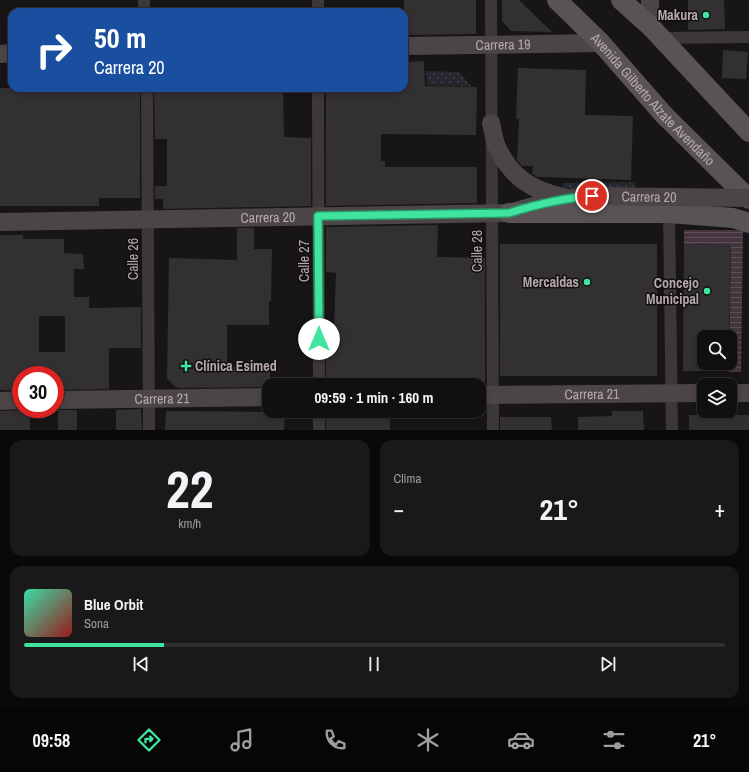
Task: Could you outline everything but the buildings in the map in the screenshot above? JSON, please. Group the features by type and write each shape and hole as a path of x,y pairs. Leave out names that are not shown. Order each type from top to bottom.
{"main road":[{"name":"Avenida Gilberto Alzate Avendaño","path":"557,0 601,43 664,115 749,199"},
{"path":"621,0 656,32 749,132"},
{"path":"650,0 656,32"},
{"name":"Carrera 19","path":"408,46 601,43"},
{"path":"491,123 496,146 508,166 524,182 545,193 568,198"},
{"name":"Carrera 20","path":"0,222 500,213 568,198 592,196 749,199"},
{"path":"500,213 669,213 733,218 749,223"},
{"name":"Carrera 21","path":"486,395 697,393"},
{"path":"737,393 749,393"},
{"name":"Carrera 21","path":"64,400 262,397"},
{"path":"0,401 12,400"}],"street":[{"name":"Calle 28","path":"491,0 491,123 500,213 486,395 493,430"},
{"path":"656,32 749,38"},
{"name":"Calle 26","path":"147,92 149,430"},
{"name":"Calle 27","path":"318,92 319,378"},
{"path":"669,213 672,430"},
{"path":"319,418 319,430"}],"shaded area":[{"path":"426,71 459,72 471,86 427,85"},
{"path":"635,182 633,200 562,200 563,183"},
{"path":"684,230 743,230 741,372 729,372 729,370 737,370 737,330 730,330 731,245 684,244"}],"place":[{"name":"Makura","path":"706,15"},
{"name":"Mercaldas","path":"587,282"},
{"name":"Concejo Municipal","path":"707,291"},
{"name":"Clínica Esimed","path":"186,366"}],"route":[{"path":"319,339 318,216 509,213 538,204 568,198 592,196"}]}
